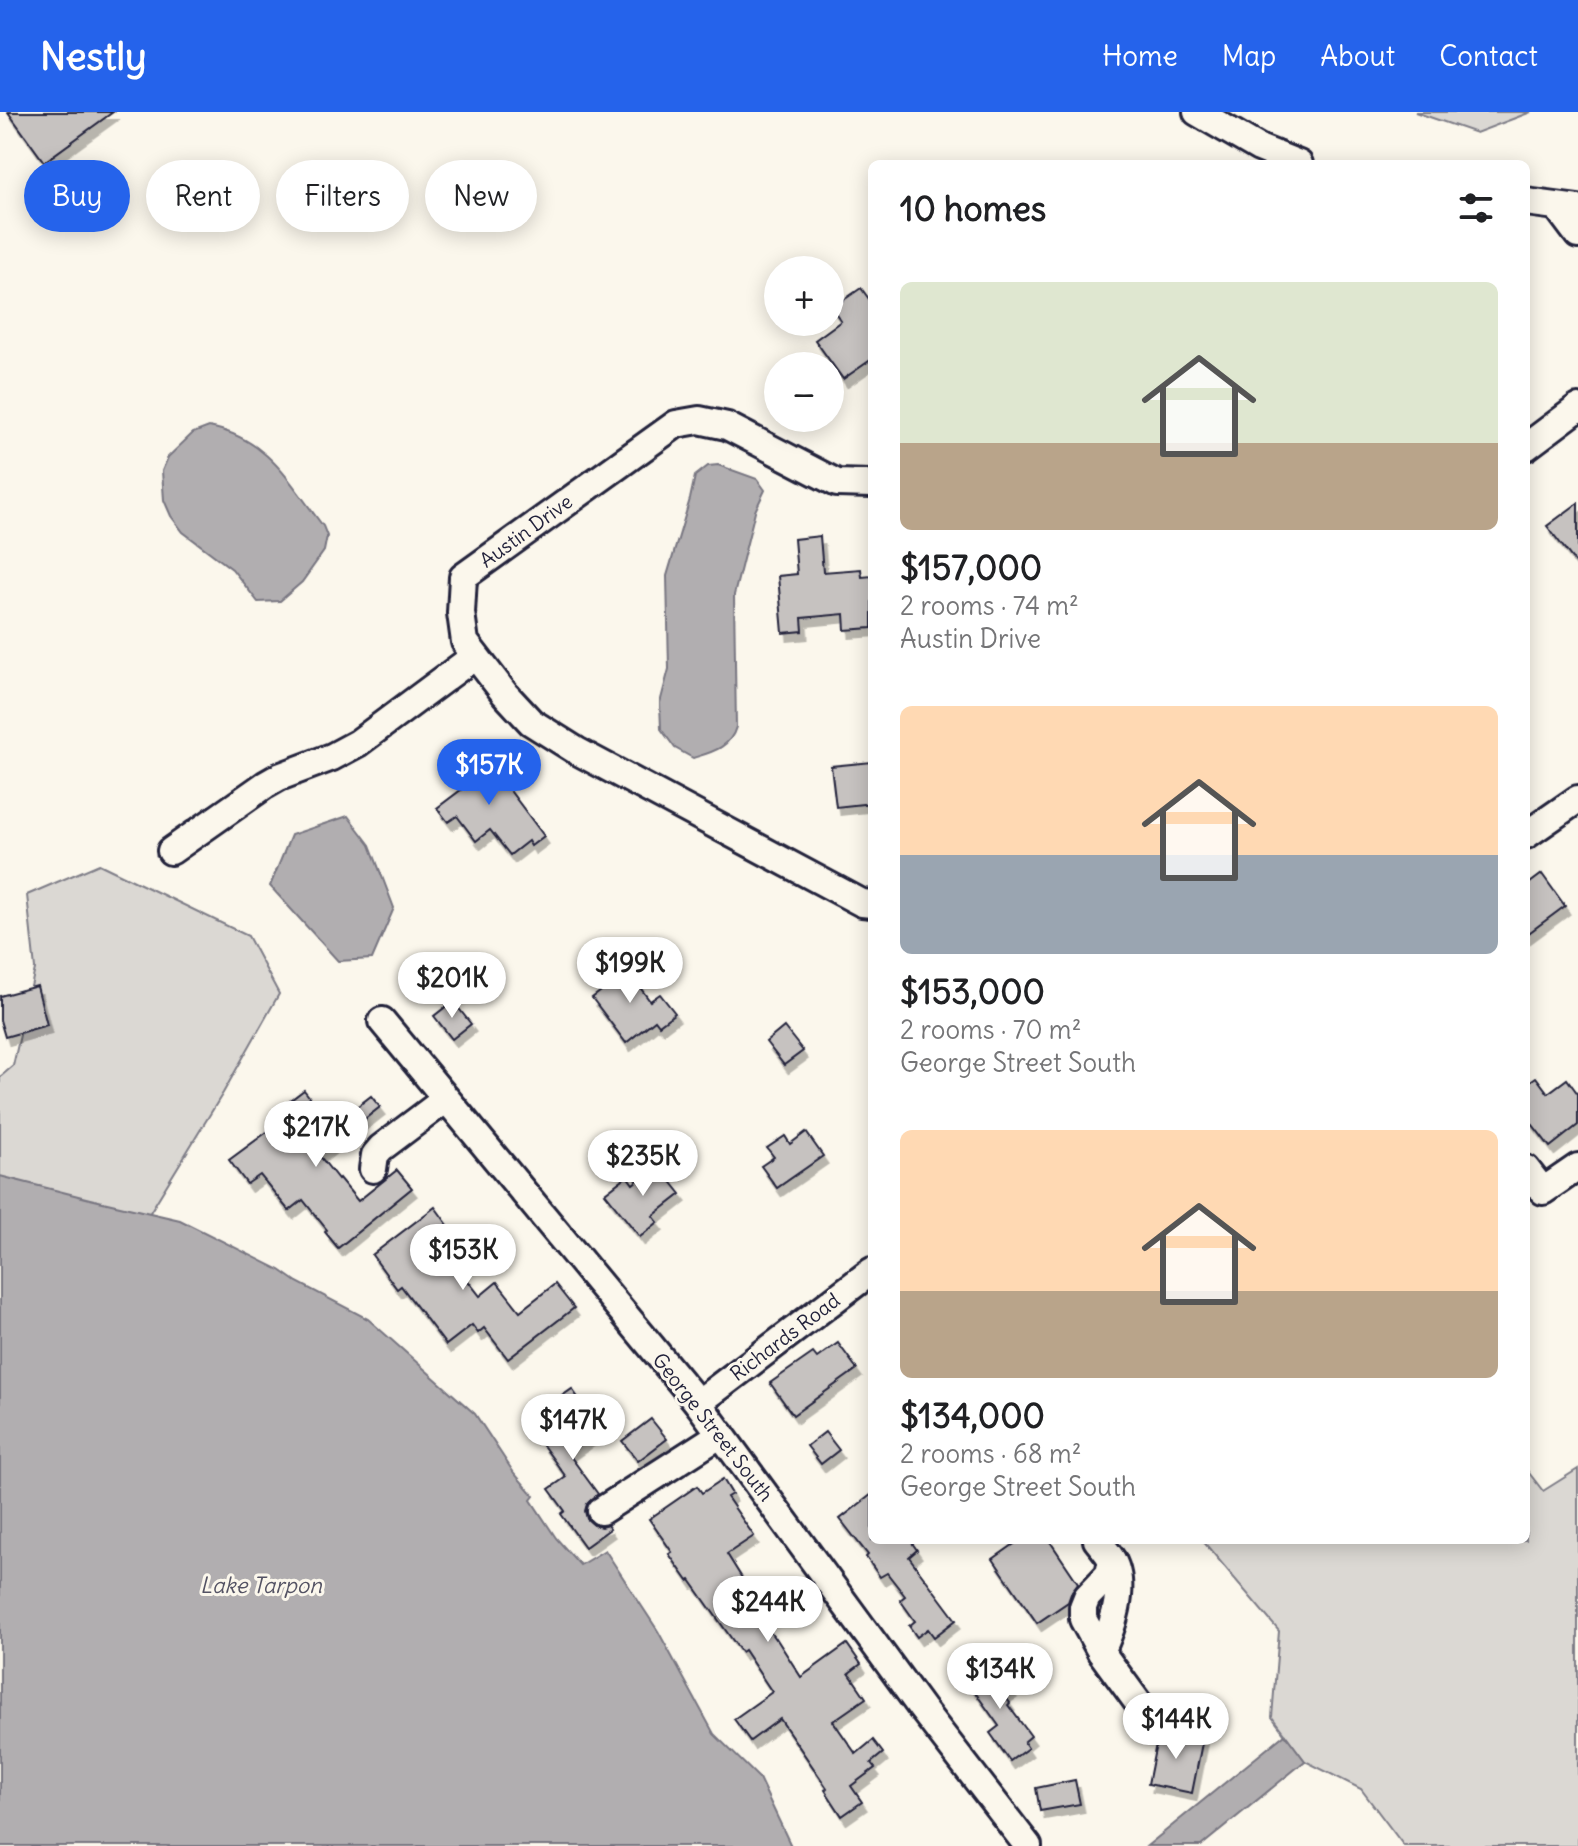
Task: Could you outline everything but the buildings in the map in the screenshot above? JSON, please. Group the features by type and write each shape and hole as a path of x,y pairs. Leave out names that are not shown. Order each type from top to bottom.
{"street":[{"path":"1197,112 1255,156 1277,160"},
{"path":"1530,203 1568,208 1578,235"},
{"path":"1530,444 1578,408"},
{"name":"Austin Drive","path":"868,484 837,483 727,426 699,420 676,424 463,577 461,613 465,642 531,722 577,751 868,904"},
{"path":"171,851 265,785 358,743 475,656"},
{"path":"1530,832 1578,799"},
{"name":"George Street South","path":"382,1021 698,1403 922,1709 1028,1846"},
{"path":"373,1169 375,1155 381,1148 446,1099"},
{"path":"1530,1174 1543,1191 1578,1167"},
{"name":"Richards Road","path":"698,1403 868,1274"},
{"path":"601,1511 721,1434"},
{"path":"1104,1550 1109,1574 1087,1597 1083,1619 1101,1652 1147,1715"}],"shaded area":[{"path":"1415,112 1531,112 1476,133"},
{"path":"99,864 248,936 279,994 141,1227 0,1191 0,1077 13,1066 35,969 27,895"},
{"path":"1578,1469 1578,1846 1404,1846 1361,1789 1305,1761 1272,1717 1279,1631 1205,1544 1530,1544 1530,1474 1543,1491"}],"water":[{"path":"209,427 247,441 276,464 323,526 327,536 324,551 302,582 280,601 258,602 232,569 183,532 164,500 162,471 168,457 193,433"},
{"path":"718,465 757,479 765,490 755,511 734,595 736,727 725,744 693,758 675,748 661,729 660,703 669,669 667,576 695,476 708,466"},
{"path":"348,816 370,845 394,908 372,959 338,961 270,886 291,835"},
{"name":"Lake Tarpon","path":"0,1176 180,1220 368,1319 475,1414 514,1473 534,1496 531,1500 556,1538 580,1565 605,1550 658,1631 714,1734 759,1778 791,1846 0,1846"},
{"path":"1285,1734 1305,1761 1201,1846 1147,1846"}]}
